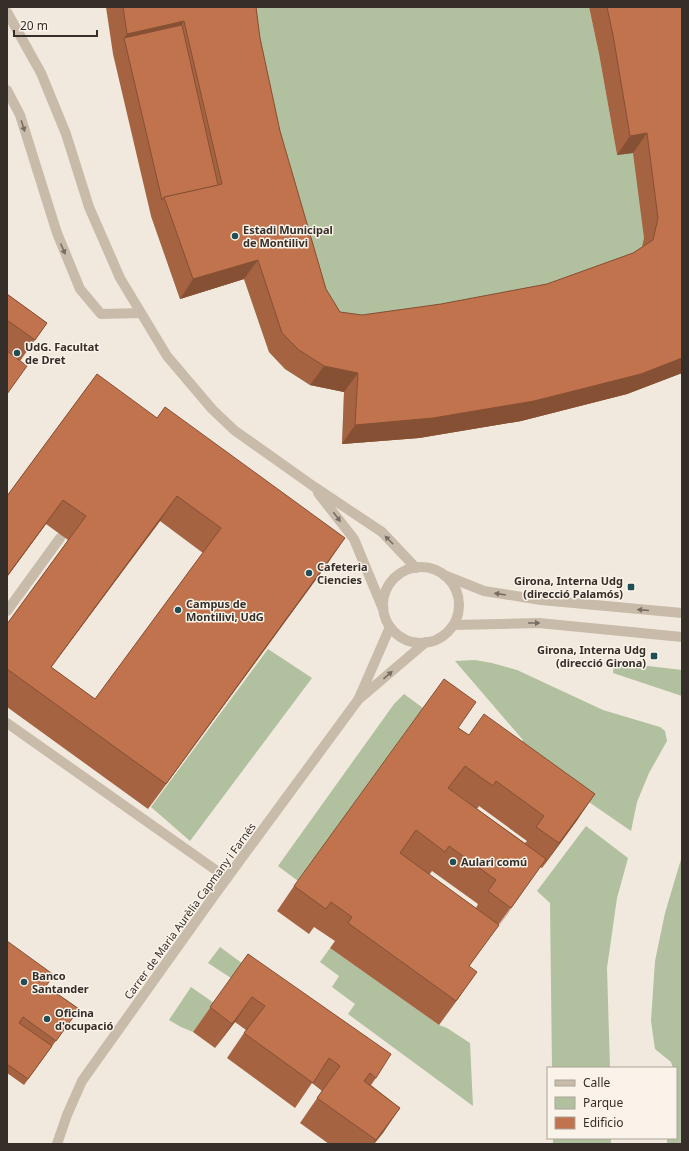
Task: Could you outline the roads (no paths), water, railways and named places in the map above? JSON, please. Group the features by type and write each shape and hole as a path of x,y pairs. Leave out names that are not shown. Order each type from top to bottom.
{"street":[{"path":"7,12 41,73 66,134 89,207 120,278 167,356 212,409 234,430 313,486 382,532 416,568"},
{"path":"7,90 20,115 57,233 80,289 101,314 141,313"},
{"path":"313,486 354,539 386,619 390,627 402,638 418,643 434,641 442,637 454,624 459,604 457,594 452,584 444,575"},
{"path":"7,611 60,538"},
{"path":"384,611 386,591 391,582 406,570 416,568 431,569 484,591 534,599 682,613"},
{"path":"454,624 538,623 682,638"},
{"name":"Carrer de Maria Aurèlia Capmany i Farnés","path":"57,1144 66,1115 82,1081 227,878 358,700 390,627"},
{"name":"Carrer de Maria Aurèlia Capmany i Farnés","path":"358,700 426,642"},
{"path":"7,723 227,878"}],"place":[{"name":"Estadi Municipal de Montilivi","path":"235,236"},
{"name":"UdG. Facultat de Dret","path":"17,353"},
{"name":"Cafeteria Ciencies","path":"309,573"},
{"name":"Girona, Interna Udg (direcció Palamós)","path":"631,587"},
{"name":"Campus de Montilivi, UdG","path":"178,610"},
{"name":"Girona, Interna Udg (direcció Girona)","path":"654,656"},
{"name":"Aulari comú","path":"453,862"},
{"name":"Banco Santander","path":"24,982"},
{"name":"Oficina d'ocupació","path":"47,1019"}]}
